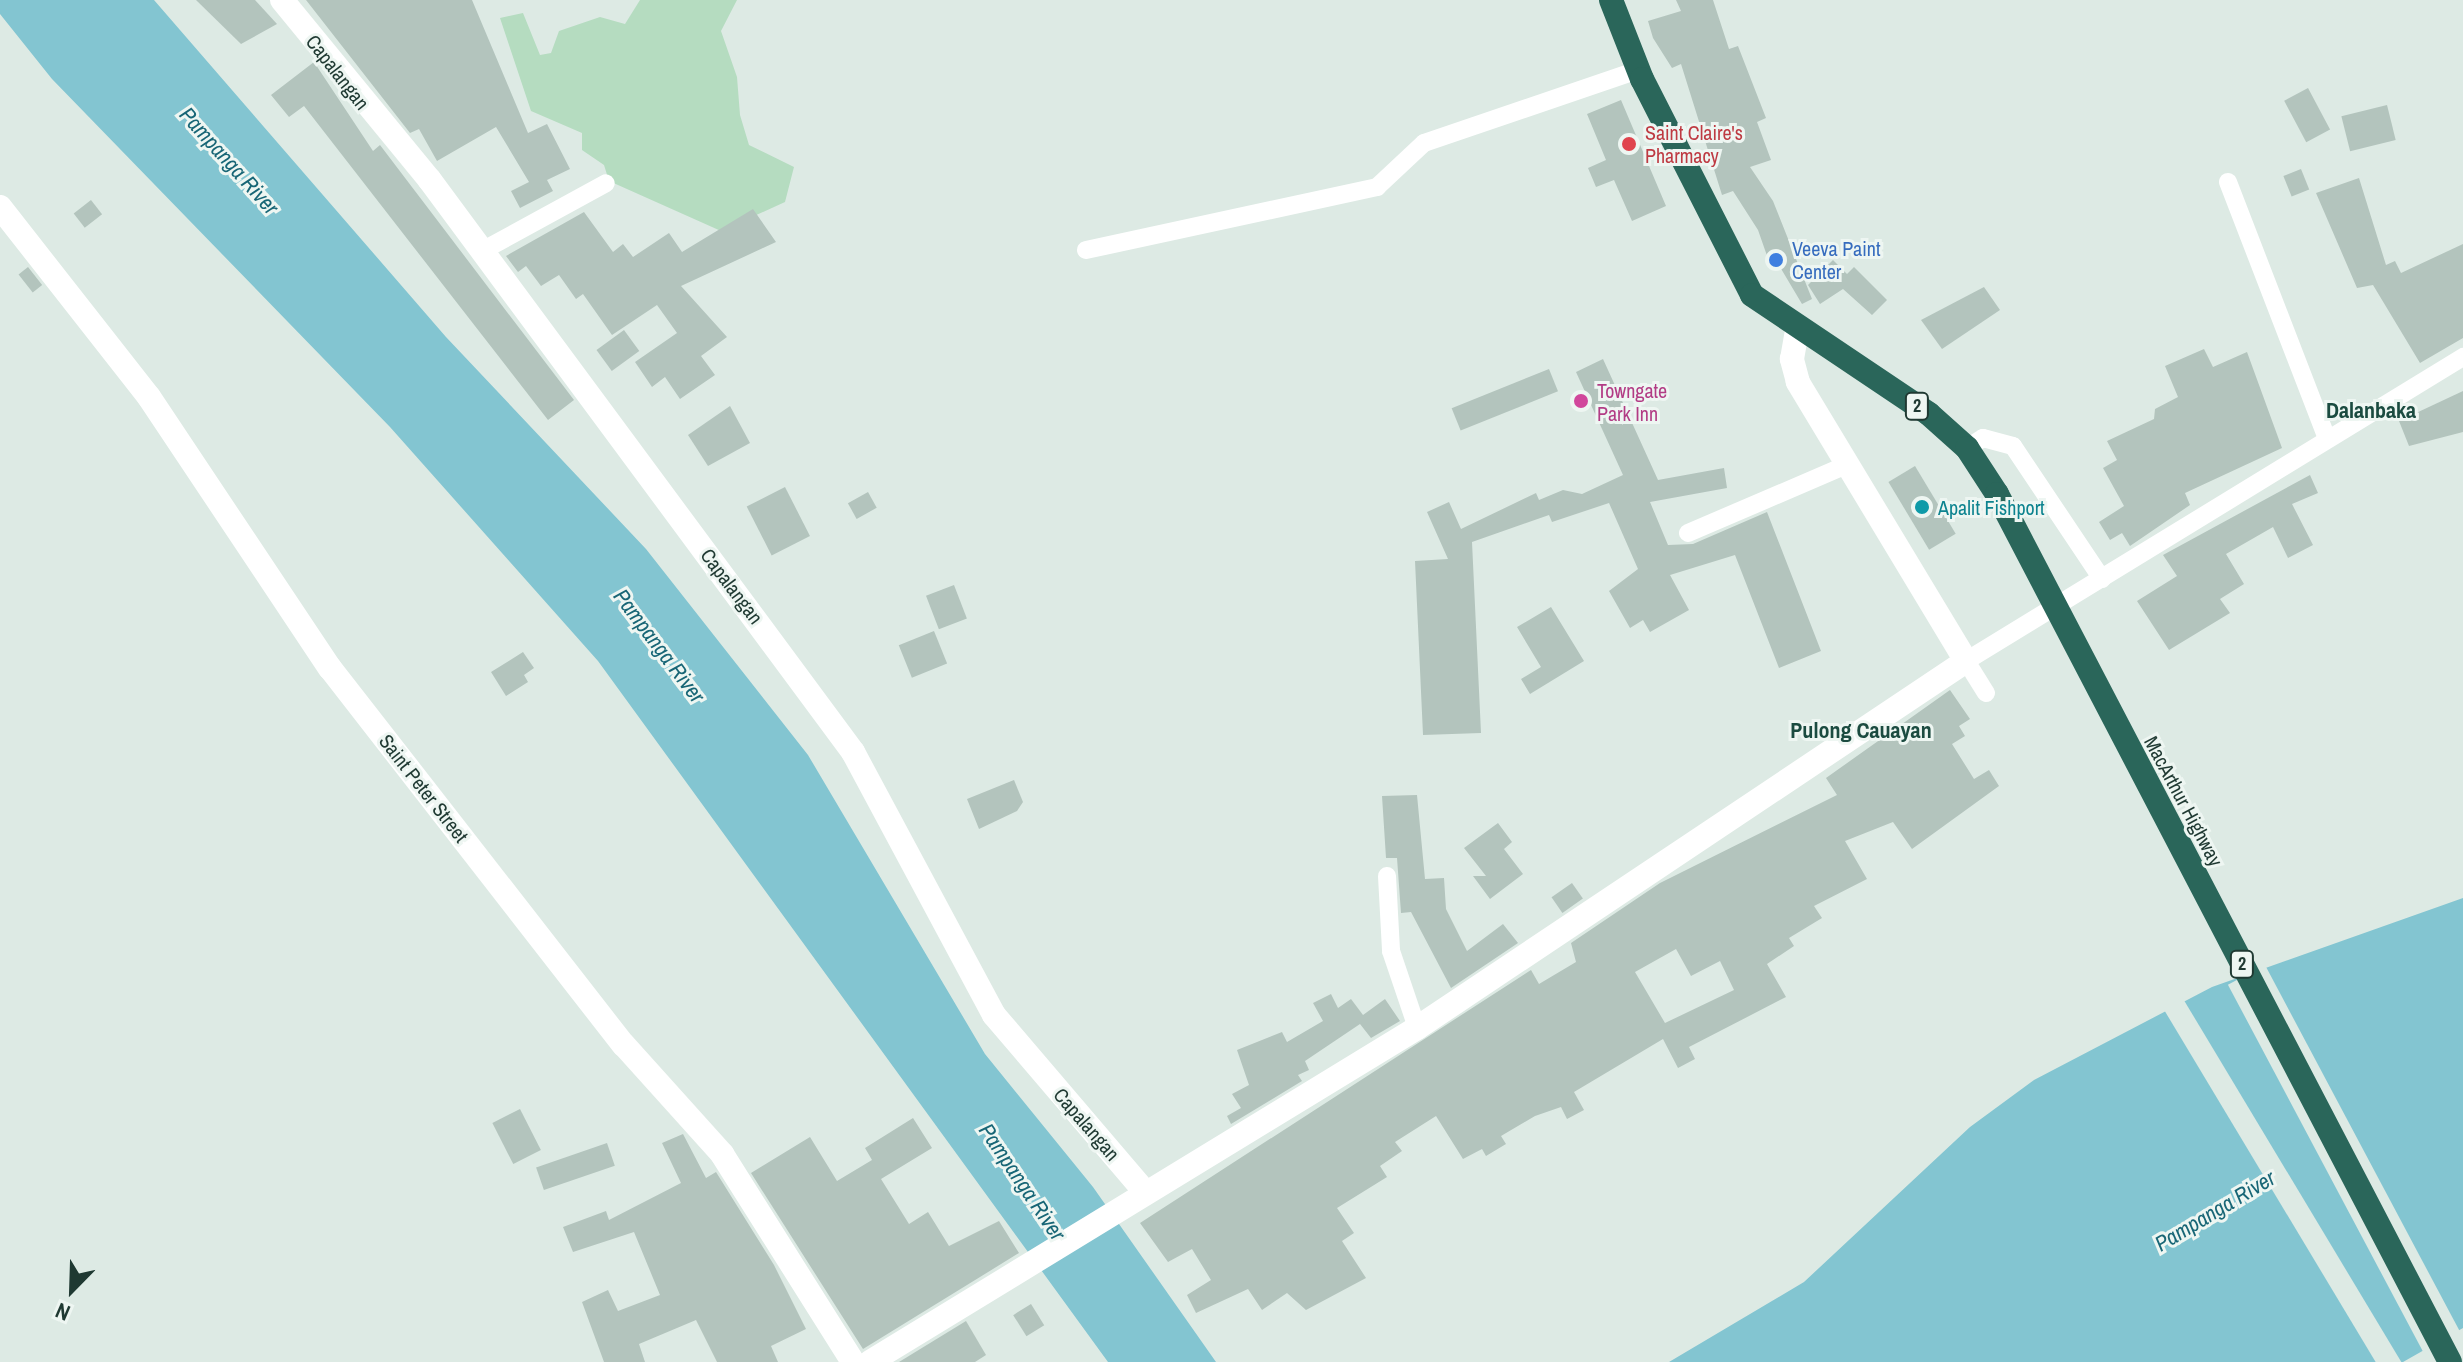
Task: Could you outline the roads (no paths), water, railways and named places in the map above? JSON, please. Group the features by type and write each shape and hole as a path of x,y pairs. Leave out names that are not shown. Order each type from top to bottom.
{"highway":[{"name":"MacArthur Highway","path":"1611,0 1639,70 1752,295 1797,332 1929,414 1967,448 2034,565 2450,1362"}],"main road":[{"name":"Capalangan","path":"282,0 482,251 853,752 994,1015 1135,1199"},
{"name":"Saint Peter Street","path":"0,207 149,397 330,668 624,1045 722,1154 853,1362"},
{"path":"870,1362 1029,1260 1417,1028 1966,661 1798,382 1792,359 1797,332"}],"street":[{"path":"1086,250 1377,187 1424,143 1639,70"},
{"path":"2228,182 2326,436"},
{"path":"482,251 606,183"},
{"path":"1986,693 1966,661 2102,579 2326,436 2463,357"},
{"path":"1967,448 1983,438 2013,446 2102,579"},
{"path":"1688,533 1847,465"},
{"path":"1387,876 1391,951 1417,1028"}],"water":[{"name":"Pampanga River","path":"0,0 154,0 446,337 646,549 808,755 985,1054 1093,1187 1216,1362 1108,1362 598,661 390,427 52,79 0,14"},
{"name":"Pampanga River","path":"2463,898 2463,1328 2403,1362 1669,1362 1804,1282 1970,1127 2034,1080 2212,987"}],"place":[{"name":"Saint Claire's Pharmacy","path":"1629,144"},
{"name":"Veeva Paint Center","path":"1776,260"},
{"name":"Towngate Park Inn","path":"1581,401"},
{"name":"Apalit Fishport","path":"1922,507"}],"district":[{"name":"Dalanbaka","path":"2371,411"},
{"name":"Pulong Cauayan","path":"1861,731"}]}
